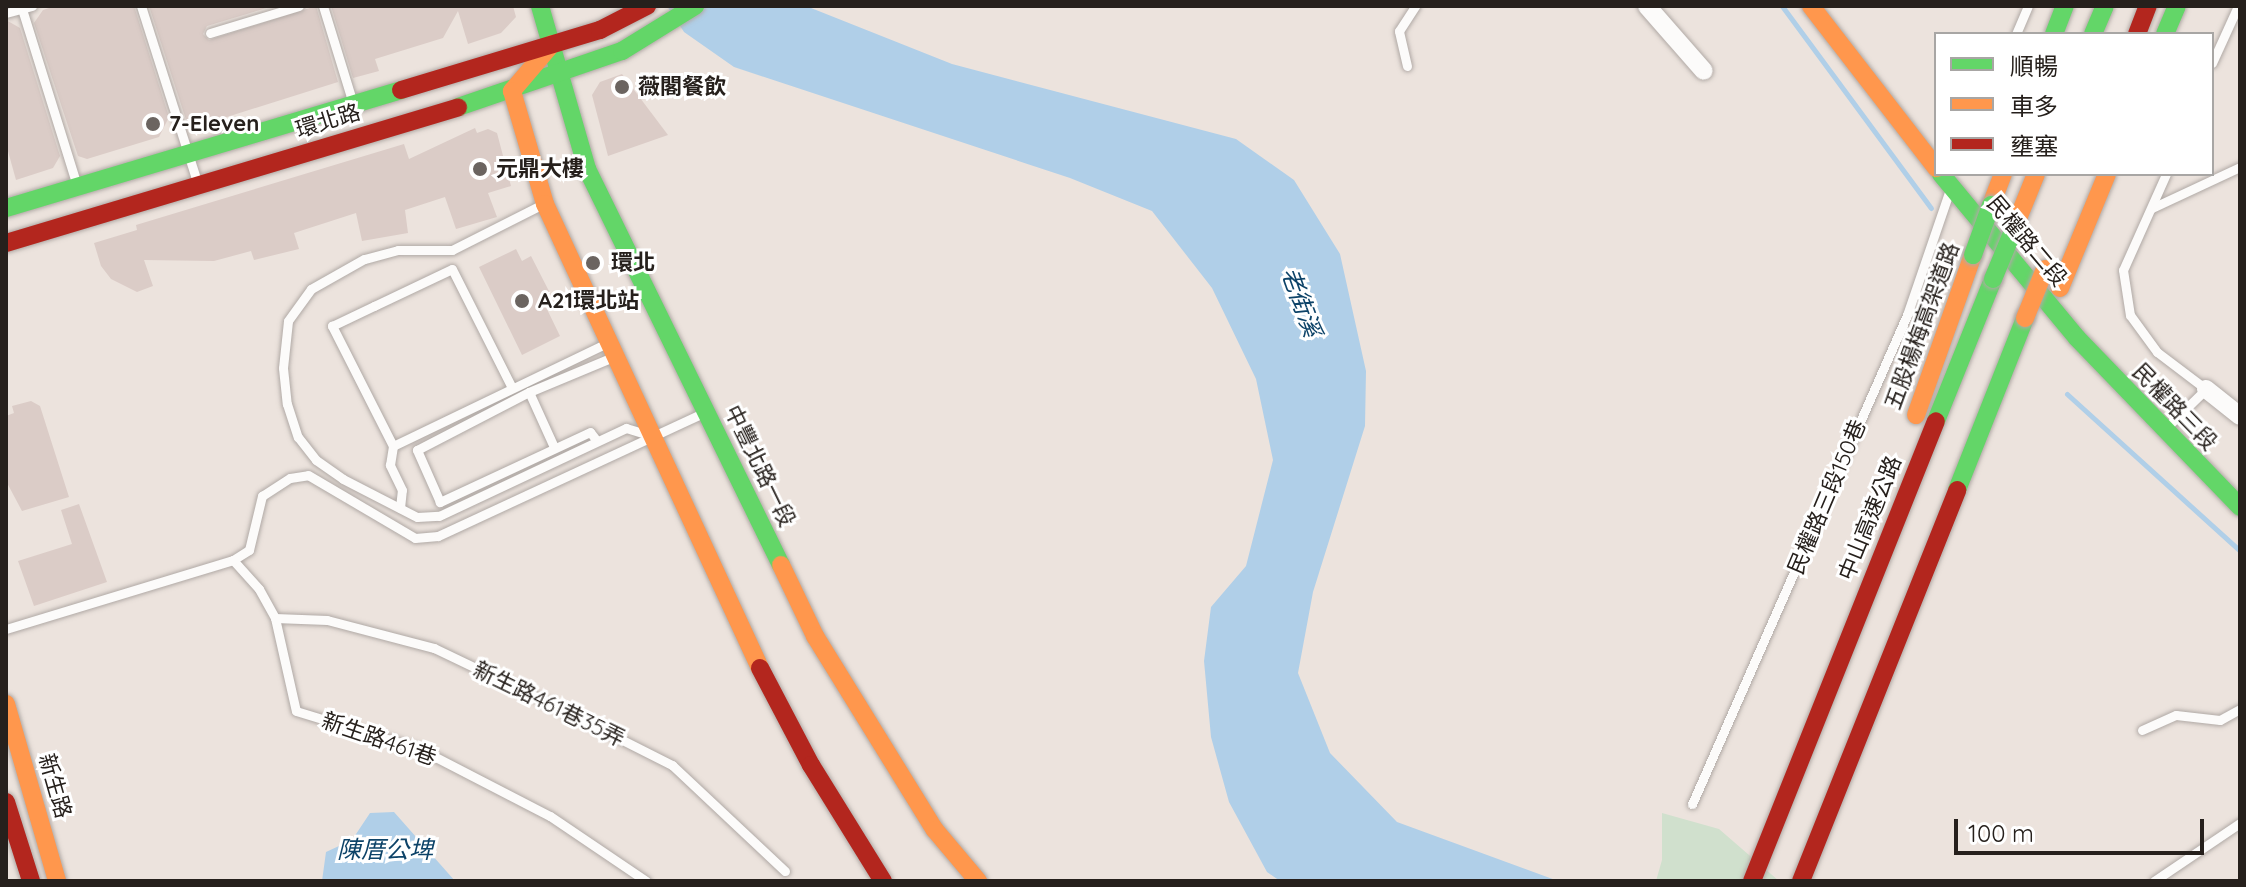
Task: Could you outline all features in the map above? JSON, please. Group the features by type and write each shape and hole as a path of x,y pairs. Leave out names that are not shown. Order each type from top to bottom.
{"main road":[{"name":"中豐北路一段","path":"540,6 587,169 815,636 935,830 978,881"},
{"name":"環北路","path":"6,243 512,91 561,74 659,32 695,6"},
{"path":"1811,6 1934,165"},
{"path":"2055,32 2065,6"},
{"path":"2094,32 2105,6"},
{"path":"2138,32 2148,6"},
{"path":"2166,32 2177,6"},
{"name":"環北路","path":"6,208 600,30 645,7"},
{"path":"552,44 512,91 545,204 748,646 811,765 883,881"},
{"name":"五股楊梅高架道路","path":"1831,678 1925,386 2002,176"},
{"name":"中山高速公路","path":"1752,881 2035,176"},
{"path":"1919,591 2060,288 2106,176"},
{"name":"民權路二段","path":"1949,178 2077,338"},
{"path":"1801,881 2048,262"},
{"name":"民權路三段","path":"2077,338 2162,431 2240,507"},
{"name":"新生路","path":"6,704 57,881"},
{"path":"6,802 31,881"}],"street":[{"path":"1647,6 1704,71"},
{"path":"2206,389 2240,416"}],"lane":[{"path":"141,6 185,153 199,186"},
{"path":"210,33 299,6"},
{"path":"323,6 353,103"},
{"path":"1407,66 1399,31 1415,6"},
{"path":"2017,32 2028,6"},
{"path":"2214,59 2238,6"},
{"path":"6,13 27,8 78,187"},
{"path":"2152,208 2240,167"},
{"path":"2162,431 2206,389 2157,352 2130,315 2123,270 2165,176"},
{"name":"民權路三段150巷","path":"1692,804 1907,315 1949,178"},
{"path":"545,204 452,250 398,250 349,264 311,289 288,321 287,404 298,437 316,460 343,479 417,517 439,516 626,428 649,435"},
{"path":"400,508 402,490 390,465 393,446 332,326 452,269 512,388"},
{"path":"393,446 512,388 610,350"},
{"path":"597,441 590,432 440,502 417,450 610,350"},
{"path":"529,392 554,447"},
{"path":"6,629 233,560 249,550 262,496 290,478 308,475 415,538 438,536 649,435 707,411"},
{"name":"新生路461巷","path":"233,560 259,589 275,618 296,711 447,762 550,816 646,881"},
{"name":"新生路461巷35弄","path":"275,618 327,620 434,648 559,708 672,765 785,871"},
{"path":"2142,730 2176,715 2220,720 2240,709"},
{"path":"2154,881 2240,823"}],"green space":[{"path":"1662,813 1719,829 1779,881 1656,881 1662,860"}],"water":[{"name":"老街溪","path":"667,6 806,6 952,64 1236,139 1294,180 1340,254 1366,371 1365,426 1313,592 1298,673 1330,753 1397,822 1558,881 1280,881 1267,872 1229,802 1211,737 1204,661 1211,607 1246,566 1273,460 1256,379 1212,288 1152,211 1070,178 734,67 684,32"},
{"name":"陳厝公埤","path":"394,812 455,881 322,881 326,852 352,840 370,813"}],"building":[{"path":"55,6 134,6 169,117 159,137 87,159 78,156 34,23 43,10"},
{"path":"149,6 273,6 207,26 203,34 209,40 316,6 338,82 189,129"},
{"path":"331,6 513,6 516,17 501,33 468,44 458,11 443,38 375,59 379,71 353,78"},
{"path":"6,20 20,28 60,156 53,168 16,180 6,144"},
{"path":"622,74 668,135 608,156 592,95 600,82"},
{"path":"475,128 477,133 488,129 497,133 511,186 488,193 497,217 456,229 445,197 405,210 408,233 362,241 356,213 294,233 299,249 254,260 251,251 214,261 144,260 153,286 137,292 111,279 101,266 94,243 137,230 136,225 404,144 409,159"},
{"name":"A21環北站","path":"516,249 522,261 531,256 553,299 544,303 560,336 522,355 479,267"},
{"path":"31,401 40,406 69,497 22,511 6,481 6,416 14,413 12,406"},
{"path":"79,504 107,582 34,606 18,561 72,544 61,510"}],"waterway":[{"path":"1782,6 1931,208"},
{"path":"2067,394 2240,551"}],"traffic: fast":[{"path":"540,6 587,169 781,565"},
{"path":"458,107 622,51 695,6"},
{"path":"2055,32 2065,6"},
{"path":"2094,32 2105,6"},
{"path":"2166,32 2177,6"},
{"path":"6,208 401,90"},
{"path":"1943,176 2077,338 2240,507"},
{"path":"1973,255 1991,205"},
{"path":"1993,279 2013,231"},
{"path":"1936,421 1993,279"},
{"path":"1957,490 2025,318"}],"traffic: slow":[{"path":"1811,6 1934,165"},
{"path":"552,44 512,91 545,204 760,668"},
{"path":"1991,205 2002,176"},
{"path":"2013,231 2035,176"},
{"path":"2060,288 2106,176"},
{"path":"1916,415 1973,255"},
{"path":"2025,318 2045,269"},
{"path":"781,565 815,636 935,830 978,881"},
{"path":"6,704 57,881"}],"traffic: jam":[{"path":"401,90 600,30 647,6"},
{"path":"2138,32 2148,6"},
{"path":"6,243 458,107"},
{"path":"1752,881 1936,421"},
{"path":"1801,881 1957,490"},
{"path":"760,668 811,765 883,881"},
{"path":"6,802 31,881"}],"place":[{"name":"薇閣餐飲","path":"622,87"},
{"name":"7-Eleven","path":"153,124"},
{"name":"元鼎大樓","path":"480,169"},
{"name":"環北","path":"593,263"},
{"name":"A21環北站","path":"522,301"}]}
